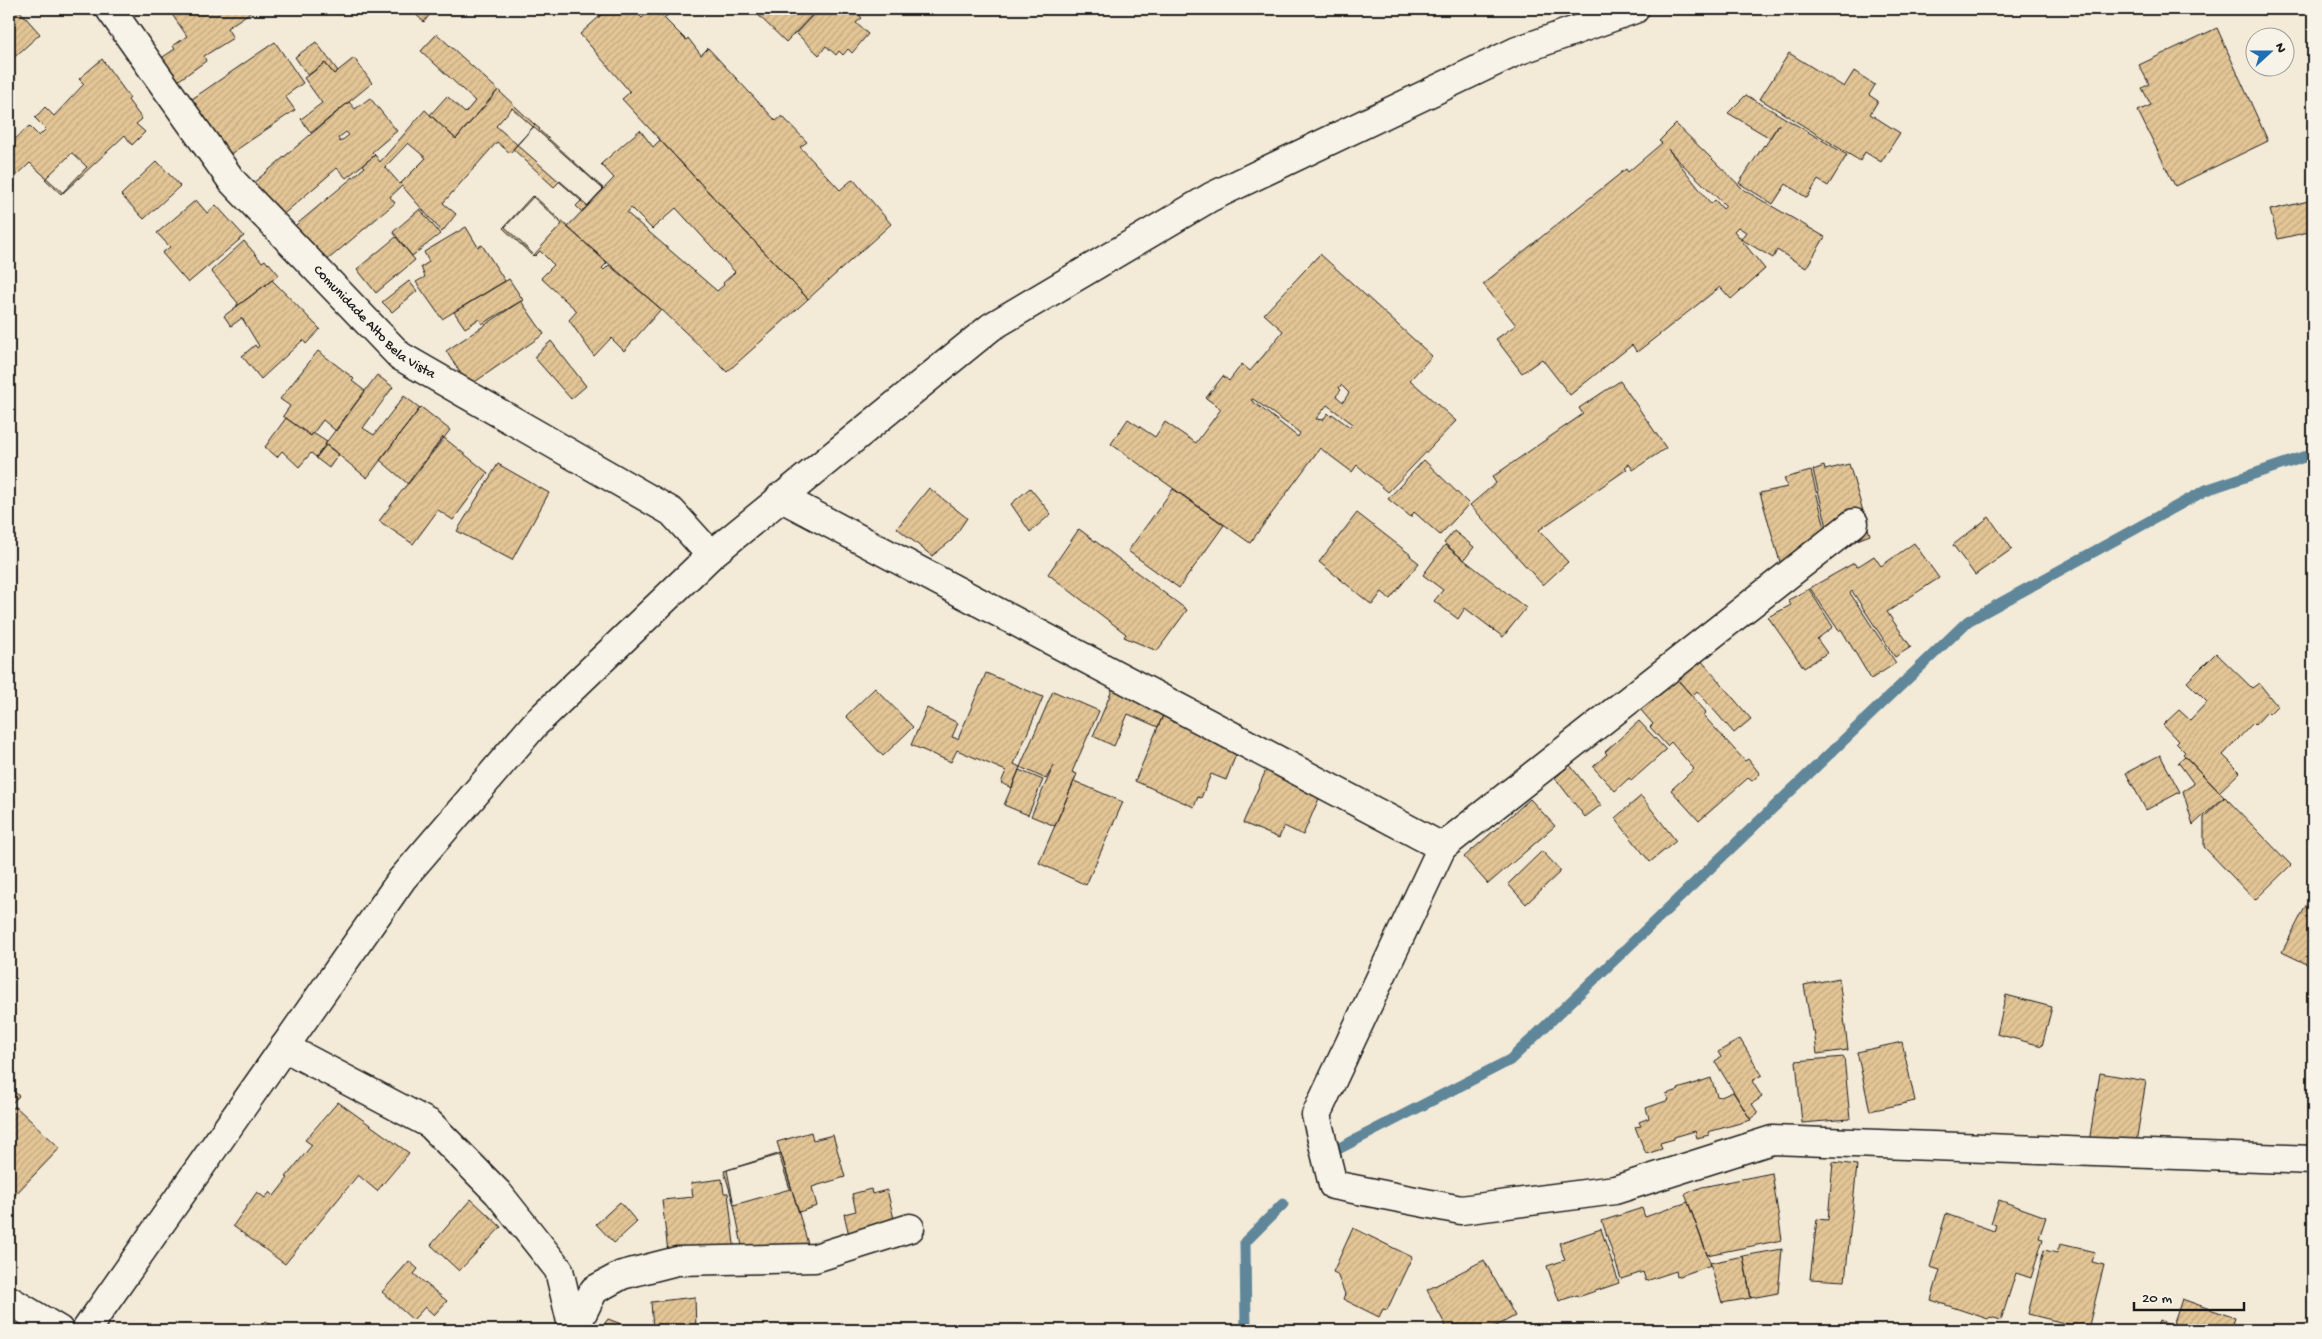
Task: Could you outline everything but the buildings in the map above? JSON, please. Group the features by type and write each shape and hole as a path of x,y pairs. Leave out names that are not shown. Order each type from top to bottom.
{"street":[{"name":"Comunidade Alto Bela Vista","path":"110,9 232,181 400,356 672,512 711,555"},
{"path":"86,1330 402,879 535,724 711,555 991,327 1211,197 1517,51 1635,9"},
{"path":"780,498 1442,847"},
{"path":"1854,524 1442,847 1316,1115 1333,1185 1460,1210 1615,1190 1772,1140 2313,1160"},
{"path":"284,1047 430,1124 498,1193 559,1270 594,1290"},
{"path":"573,1330 594,1290 622,1275 677,1261 815,1258 910,1228"},
{"path":"559,1270 573,1330"},
{"path":"9,1300 59,1330"}],"waterway":[{"path":"1334,1151 1510,1060 1968,621 2206,490 2313,454"},
{"path":"1246,1330 1245,1242 1283,1204"}]}
